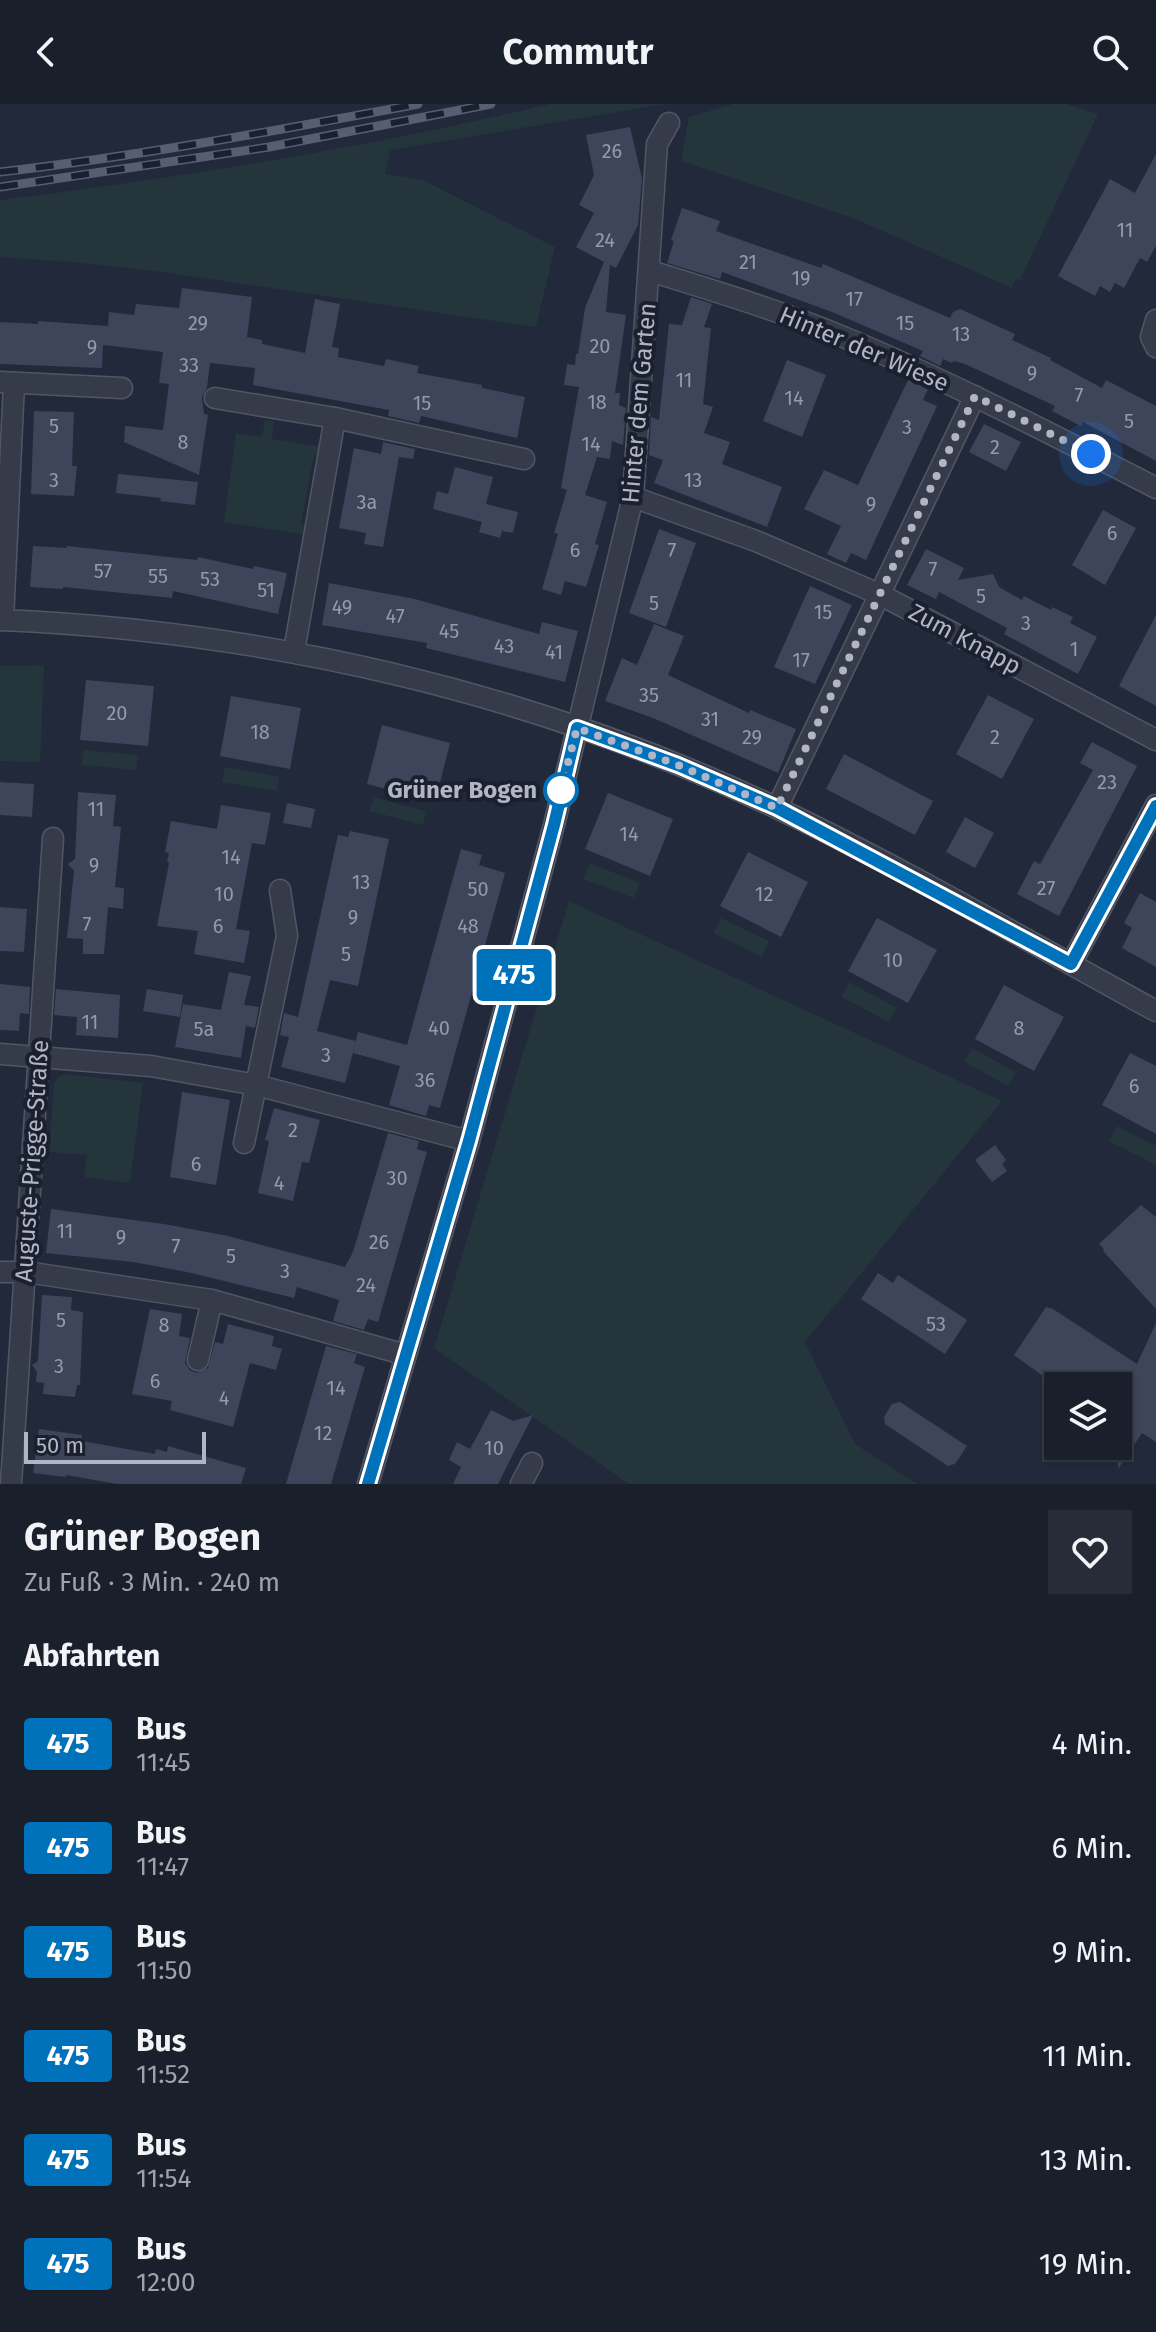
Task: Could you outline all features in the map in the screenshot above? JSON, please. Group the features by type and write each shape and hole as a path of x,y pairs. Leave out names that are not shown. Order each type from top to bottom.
{"street":[{"name":"Hinter dem Garten","path":"368,1484 469,1141 554,825 633,497 657,144 669,123"},
{"name":"Hinter der Wiese","path":"650,271 761,306 852,341 975,396 1156,488"},
{"path":"1156,320 1151,337 1156,347"},
{"path":"122,388 7,383 2,620 128,628 294,651 453,688 577,728 678,765 777,808 1156,1011"},
{"path":"777,808 975,396"},
{"path":"215,398 335,418 524,459"},
{"path":"294,651 335,418"},
{"name":"Zum Knapp","path":"633,497 756,541 881,595 1156,740"},
{"path":"1071,964 1156,805"},
{"name":"Auguste-Prigge-Straße","path":"11,1484 53,838"},
{"path":"244,1143 287,936 280,890"},
{"path":"0,1054 151,1066 256,1085 469,1141"},
{"path":"0,1272 26,1272 212,1300 406,1355"},
{"path":"198,1360 212,1300"},
{"path":"521,1484 532,1463"}],"shaded area":[{"path":"550,104 665,104 390,150 385,174 423,180 555,247 536,327 163,272 0,257 0,200 276,160"},
{"path":"733,104 1066,104 1098,114 1020,280 1016,279 1012,288 853,218 681,161 689,117"},
{"path":"265,420 274,421 272,439 323,447 321,456 314,455 301,524 308,526 307,535 224,522 236,433 262,437"},
{"path":"44,665 40,762 0,761 0,666"},
{"path":"83,750 138,755 136,770 82,765"},
{"path":"225,767 279,777 277,791 222,782"},
{"path":"374,797 426,811 423,825 369,811"},
{"path":"590,863 640,883 634,898 583,879"},
{"path":"569,901 1002,1101 805,1342 855,1444 917,1484 629,1484 434,1348"},
{"path":"721,918 769,941 762,957 713,933"},
{"path":"849,982 897,1008 889,1022 841,997"},
{"path":"972,1048 1016,1072 1008,1086 964,1062"},
{"path":"65,1074 143,1083 130,1183 84,1177 87,1155 49,1152 54,1085 58,1077"},
{"path":"1117,1126 1156,1146 1156,1165 1109,1141"}],"building":[{"path":"630,127 642,179 638,225 616,268 610,265 606,312 626,315 615,393 620,393 619,405 626,408 623,445 612,441 610,459 597,457 585,495 607,502 595,544 599,545 586,587 565,581 561,595 542,589 567,490 561,488 579,387 564,385 567,364 575,365 585,308 604,262 576,247 594,213 579,205 594,175 586,135"},
{"path":"1156,154 1156,246 1147,262 1140,258 1124,288 1115,283 1110,292 1100,286 1095,296 1058,276 1110,179 1135,193"},
{"path":"682,208 720,221 716,231 821,268 823,264 950,318 953,312 960,309 1015,334 1012,340 1051,358 1102,388 1106,380 1156,406 1156,461 1083,422 1081,426 1052,411 1055,406 965,364 943,359 940,366 920,356 923,351 832,312 722,272 720,279 667,263"},
{"path":"182,288 252,297 247,337 262,340 262,344 305,353 315,299 340,304 332,347 339,348 338,357 384,366 386,359 419,366 417,373 525,397 517,438 421,416 419,423 388,416 389,410 253,385 255,368 210,363 207,388 202,397 204,414 208,415 199,475 124,442 125,426 163,430 169,384 159,383 163,352 103,345 102,368 0,364 0,322 38,324 38,321 108,326 109,312 134,315 136,304 179,308"},
{"path":"691,297 712,304 704,327 711,328 703,404 713,407 704,433 730,442 722,464 782,487 767,527 654,483 663,460 649,455 651,417 659,420 669,324 682,325"},
{"path":"787,360 826,375 802,437 763,421"},
{"path":"908,380 928,389 923,400 937,406 866,560 851,553 846,563 827,554 841,526 804,509 824,470 858,485"},
{"path":"34,411 74,412 72,466 77,466 74,496 31,494"},
{"path":"984,424 1021,442 1006,471 969,452"},
{"path":"383,442 415,449 413,459 399,457 383,547 364,544 366,533 339,528 354,448 381,454"},
{"path":"455,467 493,477 486,504 518,512 513,533 502,531 500,538 479,532 482,522 433,509 437,491 448,494"},
{"path":"118,474 198,482 195,505 116,493"},
{"path":"1103,510 1136,528 1105,585 1072,565"},
{"path":"659,529 696,543 666,627 629,613"},
{"path":"33,546 67,546 197,560 198,557 287,573 278,614 173,591 172,598 63,587 30,587"},
{"path":"926,549 964,568 958,580 993,574 999,587 1022,600 1024,596 1073,617 1070,623 1097,637 1078,674 1004,634 1007,628 939,592 936,599 907,585"},
{"path":"329,583 415,599 539,634 542,622 578,631 565,682 426,648 427,643 322,625"},
{"path":"810,586 852,605 815,684 774,667"},
{"path":"1156,615 1156,706 1119,686"},
{"path":"654,624 684,636 668,675 749,713 750,710 796,729 778,773 653,718 605,701 622,658 637,665"},
{"path":"86,680 154,686 148,746 80,740"},
{"path":"988,695 1034,719 1002,779 956,754"},
{"path":"231,696 301,708 290,769 220,756"},
{"path":"382,725 450,743 435,802 367,784"},
{"path":"1092,742 1137,766 1059,916 1017,894 1034,861 1040,864 1093,770 1080,763"},
{"path":"844,754 933,801 915,835 826,789"},
{"path":"0,782 34,784 32,817 0,815"},
{"path":"78,792 116,795 113,826 121,827 115,887 124,888 123,909 108,907 104,954 83,954 83,939 67,938 74,871 68,864 75,859"},
{"path":"608,793 673,819 650,876 585,849"},
{"path":"287,803 315,809 311,828 283,823"},
{"path":"221,805 271,813 265,845 252,843 236,929 250,931 244,963 194,954 198,931 157,926 169,863 169,853 165,852 171,821 217,829"},
{"path":"965,817 994,833 975,868 946,852"},
{"path":"350,831 389,839 358,986 330,980 317,1031 356,1041 345,1083 281,1067 289,1037 280,1035 284,1013 298,1017 338,835 348,837"},
{"path":"461,849 482,855 479,865 505,873 440,1108 429,1105 426,1116 389,1105 400,1066 353,1053 358,1032 407,1045"},
{"path":"748,852 808,882 781,937 720,906"},
{"path":"1140,893 1156,902 1156,967 1122,948 1132,928 1124,923"},
{"path":"0,907 27,909 24,952 0,951"},
{"path":"877,918 937,950 908,1003 848,971"},
{"path":"229,972 251,976 244,1005 259,1007 255,1028 246,1026 241,1058 175,1047 183,1004 221,1010"},
{"path":"0,984 30,987 29,1014 20,1013 19,1031 0,1030"},
{"path":"1004,985 1064,1017 1034,1071 975,1039"},
{"path":"56,989 120,995 118,1038 76,1035 77,1017 54,1015"},
{"path":"147,989 183,995 180,1017 143,1011"},
{"path":"1130,1053 1156,1066 1156,1134 1102,1105"},
{"path":"182,1092 230,1100 216,1185 170,1177"},
{"path":"274,1108 320,1120 309,1163 302,1162 293,1201 258,1193 269,1141 265,1140"},
{"path":"388,1133 419,1141 417,1149 427,1152 378,1322 368,1319 364,1330 333,1321 339,1300 297,1287 294,1298 133,1262 46,1253 51,1209 228,1236 345,1267 353,1252"},
{"path":"995,1145 1006,1160 1002,1164 1007,1171 992,1182 975,1160"},
{"path":"1141,1205 1156,1217 1156,1309 1099,1244"},
{"path":"878,1273 893,1283 898,1275 967,1320 945,1354 861,1299"},
{"path":"42,1295 72,1297 71,1310 83,1312 80,1385 77,1385 75,1397 43,1394 44,1383 36,1382 37,1372 32,1365 38,1361"},
{"path":"1046,1307 1137,1364 1156,1323 1156,1442 1142,1433 1132,1448 1132,1372 1044,1372 1044,1377 1014,1355"},
{"path":"150,1309 182,1314 179,1336 190,1338 185,1363 196,1373 208,1368 215,1342 223,1344 228,1324 274,1336 272,1346 282,1349 276,1370 250,1363 233,1427 170,1410 172,1401 132,1394"},
{"path":"326,1346 357,1354 354,1363 365,1367 331,1484 286,1484"},
{"path":"900,1402 967,1446 955,1464 948,1466 885,1424 884,1417 892,1404"},
{"path":"491,1410 513,1421 533,1415 498,1484 453,1484 461,1467 449,1460 457,1442 470,1449"},
{"path":"39,1429 82,1435 82,1441 155,1454 156,1449 167,1452 168,1446 246,1468 241,1484 117,1484 33,1473"}],"railway":[{"path":"0,172 262,133 418,104"},
{"path":"0,187 269,147 491,104"}],"bus line":[{"name":"475","path":"368,1484 469,1141 577,728 678,765 777,808 933,888 1071,964 1156,806"}],"place":[{"name":"Grüner Bogen","path":"561,790"}],"route":[{"path":"561,790 577,728 678,765 777,808 975,396 1091,454"}]}
